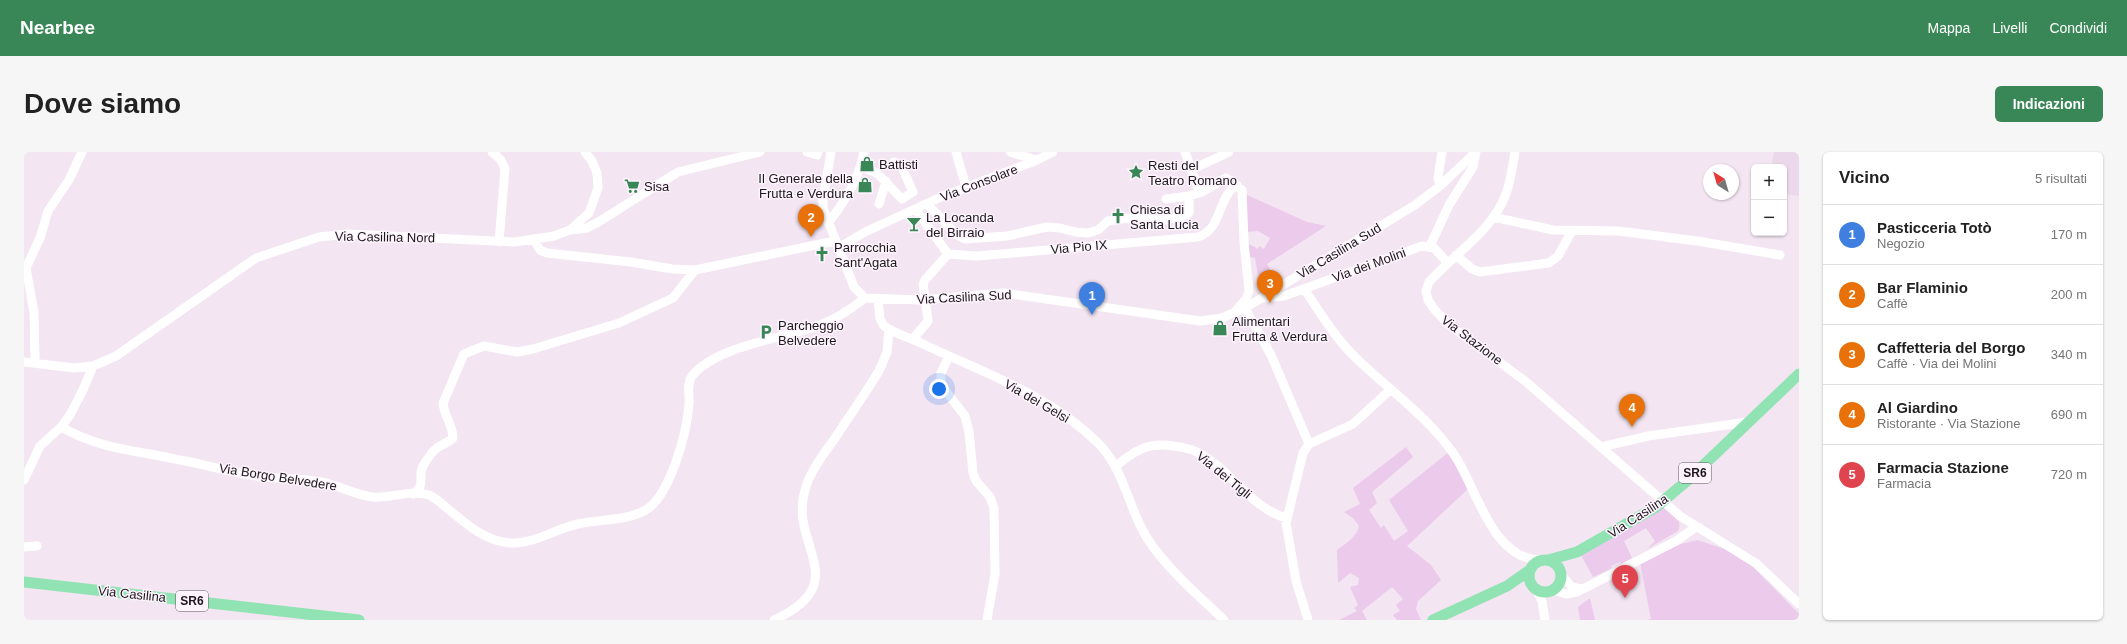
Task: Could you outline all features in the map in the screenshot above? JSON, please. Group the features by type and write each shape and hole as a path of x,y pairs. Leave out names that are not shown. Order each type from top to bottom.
{"main road":[{"name":"Via Casilina","path":"1561,574 1565,563 1577,552 1639,518 1661,503 1697,472 1799,374"},
{"name":"Via Casilina","path":"1544,560 1577,552"},
{"path":"1433,620 1506,586 1529,566 1544,560 1556,564 1561,574 1561,582 1553,591 1535,590 1519,584 1506,586"},
{"path":"1529,566 1529,580 1535,590"},
{"name":"Via Casilina","path":"24,582 359,620"}],"street":[{"path":"35,362 34,312 25,268 40,238 48,212 69,180 82,152"},
{"path":"492,152 501,160 506,169 499,242"},
{"name":"Via Casilina Nord","path":"24,362 35,362 74,368 93,366 116,356 256,258 284,247 319,237 348,234 499,242 534,240 554,236 570,230 589,213 598,188 597,173 585,152"},
{"path":"570,230 587,228 678,172 760,152"},
{"path":"807,152 817,155 818,152"},
{"path":"831,152 823,203 828,223 855,290 864,298"},
{"path":"828,223 838,211 861,167 864,152"},
{"path":"956,152 966,187"},
{"path":"1010,152 1033,158 1035,162"},
{"name":"Via Consolare","path":"534,240 540,250 547,253 631,262 672,269 695,270 837,244 966,187 1035,162 1053,152"},
{"path":"1185,152 1200,193"},
{"path":"1191,170 1229,152"},
{"path":"1440,186 1438,178 1442,152"},
{"path":"1448,263 1438,250 1430,246 1449,205 1473,166 1476,152"},
{"name":"Via Casilina Sud","path":"864,298 878,300 926,299 985,293 1004,293 1038,296 1188,320 1211,320 1233,314 1245,308 1405,212 1440,186 1476,152"},
{"name":"Via Stazione","path":"1515,152 1505,195 1492,217 1431,280 1426,288 1427,298 1434,309 1448,324 1525,381 1673,510 1696,527 1757,564 1799,604"},
{"path":"861,167 877,173 902,199 913,192 901,165 894,162"},
{"path":"1166,199 1200,193 1226,178 1242,190 1244,195 1243,238 1249,291 1246,299 1233,314"},
{"path":"879,204 886,181"},
{"name":"Via Pio IX","path":"948,254 977,256 1198,237 1212,228 1228,194 1237,185"},
{"path":"927,204 957,235 967,239 1007,236 1051,227 1075,232 1088,232 1096,231 1105,222 1110,220 1128,218 1158,220 1178,217 1189,213 1189,196"},
{"path":"913,339 928,320 925,280 948,254 916,210"},
{"path":"1492,217 1553,230 1572,232 1618,231 1697,241 1780,255"},
{"path":"1456,255 1472,269 1480,272 1549,263 1558,256 1572,232"},
{"name":"Via dei Molini","path":"1262,298 1275,298 1417,248 1430,246"},
{"path":"413,494 423,482 421,475 422,466 435,449 448,443 453,438 453,430 443,410 443,403 464,354 484,346 517,352 533,349 619,323 674,298 695,270"},
{"path":"1304,289 1346,347 1427,422 1444,442 1459,462 1480,506 1495,531 1529,566"},
{"name":"Via Borgo Belvedere","path":"61,427 86,440 110,448 168,457 244,474 324,482 368,496 390,497 413,494 432,497 480,534 492,540 508,543 530,541 578,524 642,512 658,499 670,479 689,408 689,381 695,374 726,353 826,323 849,310 864,298"},
{"path":"774,620 800,604 814,586 815,567 802,512 804,492 815,467 880,369 887,352 889,329 881,322 878,300"},
{"path":"1245,308 1271,355 1309,444"},
{"name":"Via dei Gelsi","path":"889,329 998,378 1053,407 1091,437 1105,451 1116,466 1148,540 1179,576 1224,620"},
{"path":"949,356 942,373 941,385 965,416 969,432 973,473 976,480 990,497 995,511 995,574 987,620"},
{"path":"24,480 40,446 61,427 80,398 93,366"},
{"path":"1308,620 1295,577 1286,528 1286,518 1303,453 1309,444 1353,424 1391,389"},
{"path":"1601,447 1648,436 1748,422"},
{"name":"Via dei Tigli","path":"1116,466 1132,453 1145,446 1162,445 1191,449 1223,472 1265,510 1286,518"},
{"path":"1544,608 1553,591 1566,594 1582,589 1676,541 1696,527"},
{"path":"24,547 37,546"},
{"path":"1561,574 1572,587 1582,589"},
{"path":"1535,590 1541,598 1545,620"}],"shaded area":[{"path":"1774,152 1799,152 1799,196 1787,194 1787,164 1772,163"},
{"path":"1247,195 1307,222 1326,226 1267,264 1271,271 1258,276 1255,258 1248,257 1247,243 1258,249 1259,246 1264,249 1270,238 1258,231 1246,232"},
{"path":"1406,447 1413,457 1372,492 1377,503 1369,510 1381,528 1384,525 1394,541 1408,531 1389,500 1449,452 1468,489 1407,546 1431,565 1441,580 1418,601 1416,609 1421,620 1397,620 1393,615 1400,611 1396,605 1403,599 1392,587 1362,611 1367,620 1339,620 1357,611 1354,608 1358,605 1350,587 1358,585 1359,578 1350,573 1338,583 1337,550 1356,534 1359,526 1354,519 1344,512 1360,504 1353,488"},
{"path":"1663,506 1678,520 1678,531 1647,549 1655,541 1646,528 1624,541 1632,558 1621,564 1620,562 1611,566 1612,568 1593,577 1581,555"},
{"path":"1697,540 1727,550 1752,566 1799,614 1799,620 1647,620 1651,619 1640,563 1681,544"},
{"path":"1590,598 1595,620 1580,620 1578,607"}],"place":[{"name":"Battisti","path":"867,164"},
{"name":"Resti del Teatro Romano","path":"1136,172"},
{"name":"Il Generale della Frutta e Verdura","path":"865,185"},
{"name":"Sisa","path":"632,186"},
{"name":"Chiesa di Santa Lucia","path":"1118,216"},
{"name":"La Locanda del Birraio","path":"914,224"},
{"name":"Bar Flaminio","path":"811,237"},
{"name":"Parrocchia Sant'Agata","path":"822,254"},
{"name":"Caffetteria del Borgo","path":"1270,303"},
{"name":"Pasticceria Totò","path":"1092,315"},
{"name":"Alimentari Frutta & Verdura","path":"1220,328"},
{"name":"Parcheggio Belvedere","path":"766,332"},
{"name":"Al Giardino","path":"1632,427"},
{"name":"Farmacia Stazione","path":"1625,598"}]}
